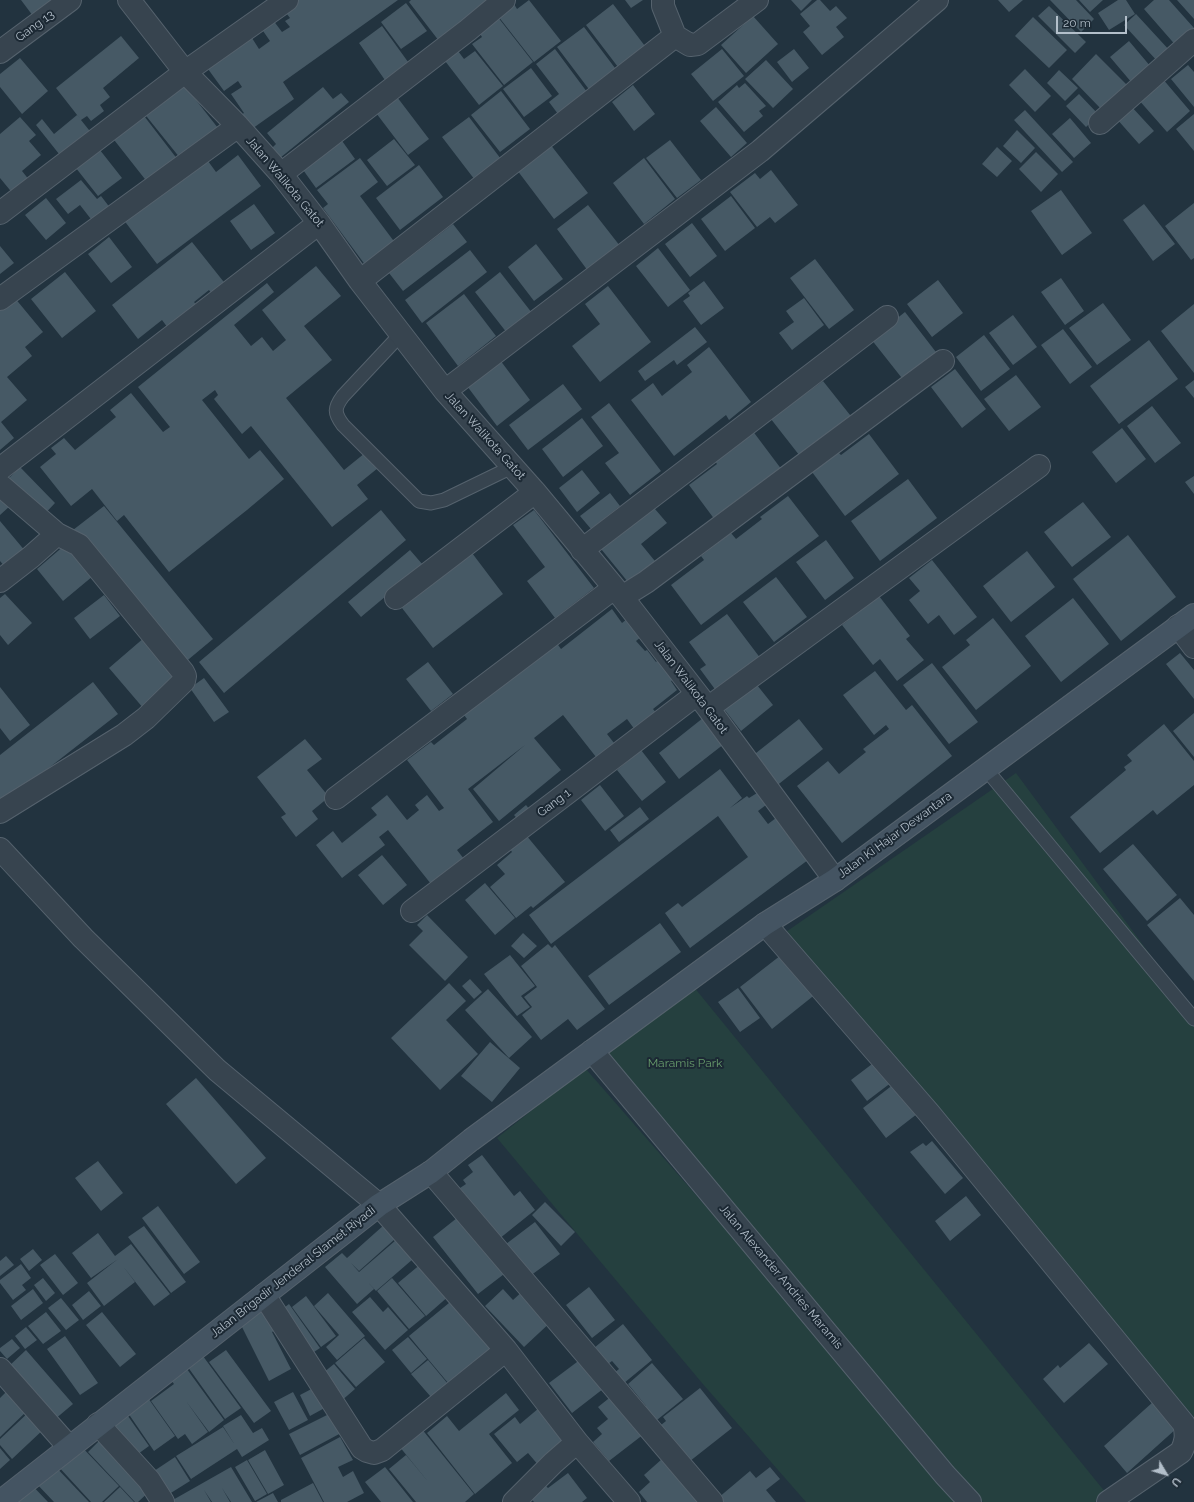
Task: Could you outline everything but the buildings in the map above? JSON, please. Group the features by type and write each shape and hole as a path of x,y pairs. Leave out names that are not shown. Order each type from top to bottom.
{"main road":[{"name":"Jalan Ki Hajar Dewantara","path":"592,1050 765,924 835,880 1186,621"},
{"name":"Jalan Brigadir Jenderal Slamet Riyadi","path":"0,1502 379,1205 431,1172 471,1140 592,1050"}],"street":[{"name":"Gang 13","path":"0,52 70,0"},
{"name":"Jalan Walikota Gatot","path":"128,0 185,72 238,126 280,174 320,223 360,280 445,391 535,492 618,593 702,701 835,880"},
{"path":"0,213 185,72 287,0"},
{"path":"280,174 468,30 504,0"},
{"path":"663,0 662,6 675,36 690,45 698,44 757,0"},
{"path":"445,391 760,151 937,0"},
{"path":"360,280 675,36"},
{"path":"1100,123 1194,40"},
{"path":"0,299 238,126"},
{"path":"0,470 320,223"},
{"path":"582,550 788,394 886,317"},
{"path":"336,798 618,593 652,577 943,361"},
{"name":"Gang 1","path":"412,911 702,701 1039,466"},
{"path":"0,485 57,534 79,545 185,676 184,681 146,718 124,735 0,812"},
{"path":"396,598 535,492"},
{"path":"0,580 31,557 57,534"},
{"path":"1186,621 1194,647"},
{"path":"0,849 83,938 217,1070 379,1205 506,1350 577,1442 629,1502"},
{"path":"765,924 929,1113 1184,1424 1186,1441 1181,1452 1108,1502"},
{"name":"Jalan Alexander Andries Maramis","path":"592,1050 940,1469 970,1502"},
{"path":"431,1172 712,1502"},
{"path":"264,1296 362,1448 374,1453 382,1450 405,1433 506,1350"},
{"path":"0,1369 69,1447"},
{"path":"98,1424 149,1480 163,1502"},
{"path":"514,1502 553,1463 577,1442"}],"lane":[{"path":"402,333 343,396 337,405 336,416 343,425 419,501 431,503 444,500 512,467"},
{"path":"985,768 1194,1019"}],"green space":[{"path":"1016,773 1194,1014 1194,1417 780,936"},
{"name":"Maramis Park","path":"689,981 1106,1493 1095,1502 983,1502 601,1049"},
{"path":"585,1068 963,1502 806,1502 702,1383 497,1138"}]}
